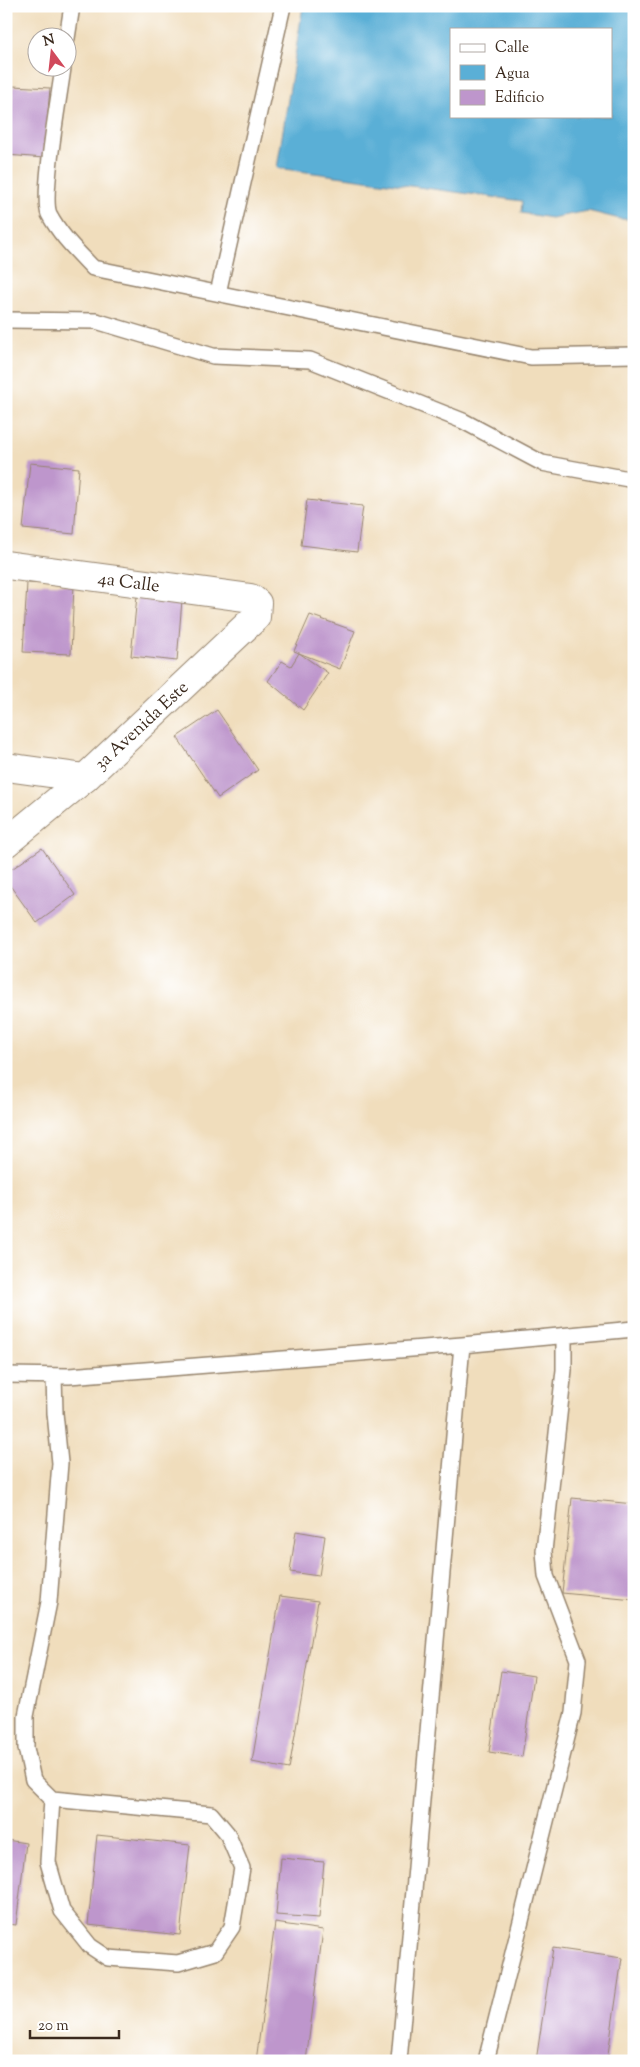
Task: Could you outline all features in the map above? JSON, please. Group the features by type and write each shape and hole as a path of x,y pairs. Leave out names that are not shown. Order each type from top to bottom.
{"street":[{"name":"4a Calle","path":"6,565 251,598"},
{"name":"3a Avenida Este","path":"6,843 85,778 256,618 257,603 251,598"},
{"path":"6,767 85,778"}],"lane":[{"path":"69,28 72,6"},
{"path":"218,293 283,6"},
{"path":"62,78 47,186 48,212 66,240 93,268 531,357 634,355"},
{"path":"6,320 96,321 213,356 310,360 463,421 542,463 634,480"},
{"path":"6,1375 54,1376 462,1346 634,1329"},
{"path":"486,2061 573,1713 578,1660 546,1576 544,1551 564,1370 564,1336"},
{"path":"399,2061 462,1346"},
{"path":"52,1799 48,1862 62,1911 90,1946 108,1958 178,1963 215,1952 232,1927 242,1868 227,1833 210,1814 52,1799 33,1780 26,1748 26,1716 49,1602 60,1463 55,1413 54,1376"}],"water":[{"path":"303,6 634,6 634,219 620,219 588,211 551,218 521,213 522,201 277,168"}],"building":[{"path":"13,86 50,88 44,158 7,155"},
{"path":"30,463 79,468 74,534 23,529"},
{"path":"307,500 363,506 357,552 301,545"},
{"path":"27,583 74,585 71,654 23,652"},
{"path":"137,596 182,600 177,661 131,656"},
{"path":"310,615 355,631 340,669 294,651"},
{"path":"299,653 328,673 303,710 268,681 282,661 291,666"},
{"path":"217,710 258,770 218,798 177,737"},
{"path":"42,848 75,895 37,923 6,880 6,873"},
{"path":"572,1498 634,1504 634,1600 562,1593"},
{"path":"296,1531 325,1536 319,1576 290,1572"},
{"path":"280,1596 318,1601 289,1769 252,1762"},
{"path":"501,1671 534,1676 522,1757 489,1752"},
{"path":"97,1835 190,1845 180,1935 88,1925"},
{"path":"6,1840 26,1843 16,1925 6,1924"},
{"path":"281,1858 324,1862 319,1918 276,1915"},
{"path":"275,1923 323,1930 306,2061 256,2061"},
{"path":"553,1948 622,1958 607,2061 536,2061"}]}
